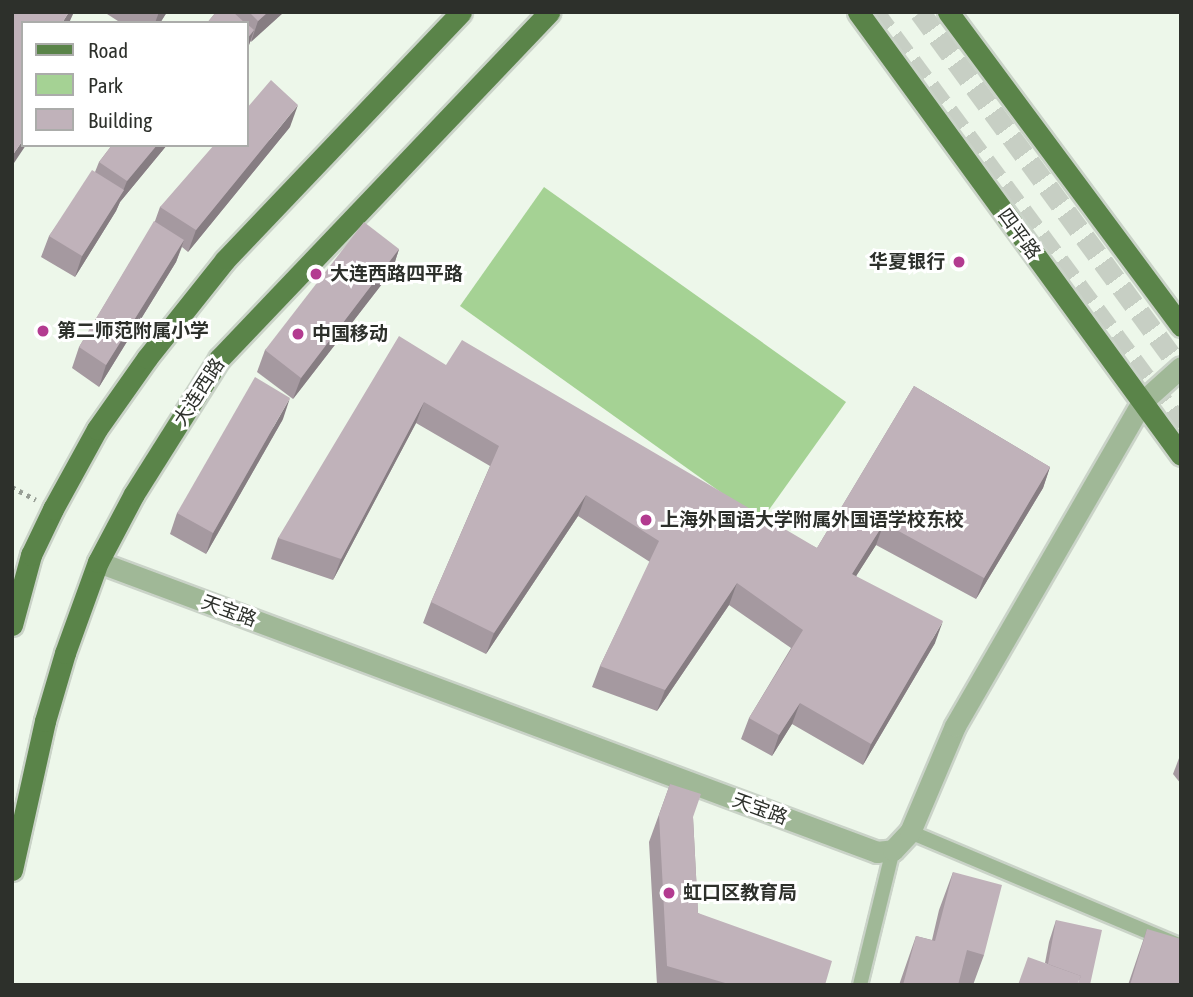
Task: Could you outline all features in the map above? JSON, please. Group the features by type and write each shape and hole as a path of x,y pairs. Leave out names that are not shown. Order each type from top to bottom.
{"main road":[{"path":"12,625 31,555 52,509 97,429 147,358 225,260 461,12"},
{"name":"大连西路","path":"12,870 45,721 98,562 134,494 219,359 549,12"},
{"name":"四平路","path":"858,12 1181,455"},
{"path":"948,12 1181,326"}],"street":[{"path":"892,850 910,832 955,726 1142,402 1181,367"},
{"name":"天宝路","path":"98,562 877,852 892,850"}],"lane":[{"path":"910,832 1181,946"},
{"path":"860,985 892,850"}],"green space":[{"path":"544,187 846,402 761,521 460,306"}],"building":[{"path":"12,12 69,12 63,21 21,21 21,143 12,156"},
{"path":"216,12 233,12 243,21 209,21"},
{"path":"249,12 268,12 258,21"},
{"path":"248,25 254,30 248,38"},
{"path":"271,80 298,105 196,230 160,207 212,147 248,147 248,107"},
{"path":"110,147 155,147 127,181 99,162"},
{"path":"92,170 124,190 82,256 49,236"},
{"path":"154,221 184,240 106,365 79,347"},
{"path":"364,222 399,249 301,378 265,350"},
{"path":"399,336 446,365 462,340 817,548 914,386 1050,467 984,578 884,523 852,574 943,621 871,744 800,703 779,735 749,718 803,630 737,583 665,690 600,666 659,541 586,495 494,633 431,602 499,446 424,402 341,559 278,538"},
{"path":"255,377 290,398 213,533 177,513"},
{"path":"670,784 701,794 693,817 698,913 832,961 825,985 732,985 667,966 659,815"},
{"path":"953,872 1002,885 984,955 967,950 958,985 903,985 916,936 935,941"},
{"path":"1056,920 1102,930 1090,985 1077,985 1081,976 1048,964"},
{"path":"1147,929 1181,939 1181,985 1130,985"},
{"path":"1028,957 1081,976 1077,985 1018,985"}],"tunnel":[{"path":"874,12 1181,426"},
{"path":"920,12 1181,368"}],"place":[{"name":"华夏银行","path":"959,262"},
{"name":"大连西路四平路","path":"316,274"},
{"name":"第二师范附属小学","path":"43,331"},
{"name":"中国移动","path":"298,334"},
{"name":"上海外国语大学附属外国语学校东校","path":"646,520"},
{"name":"虹口区教育局","path":"669,893"}]}
